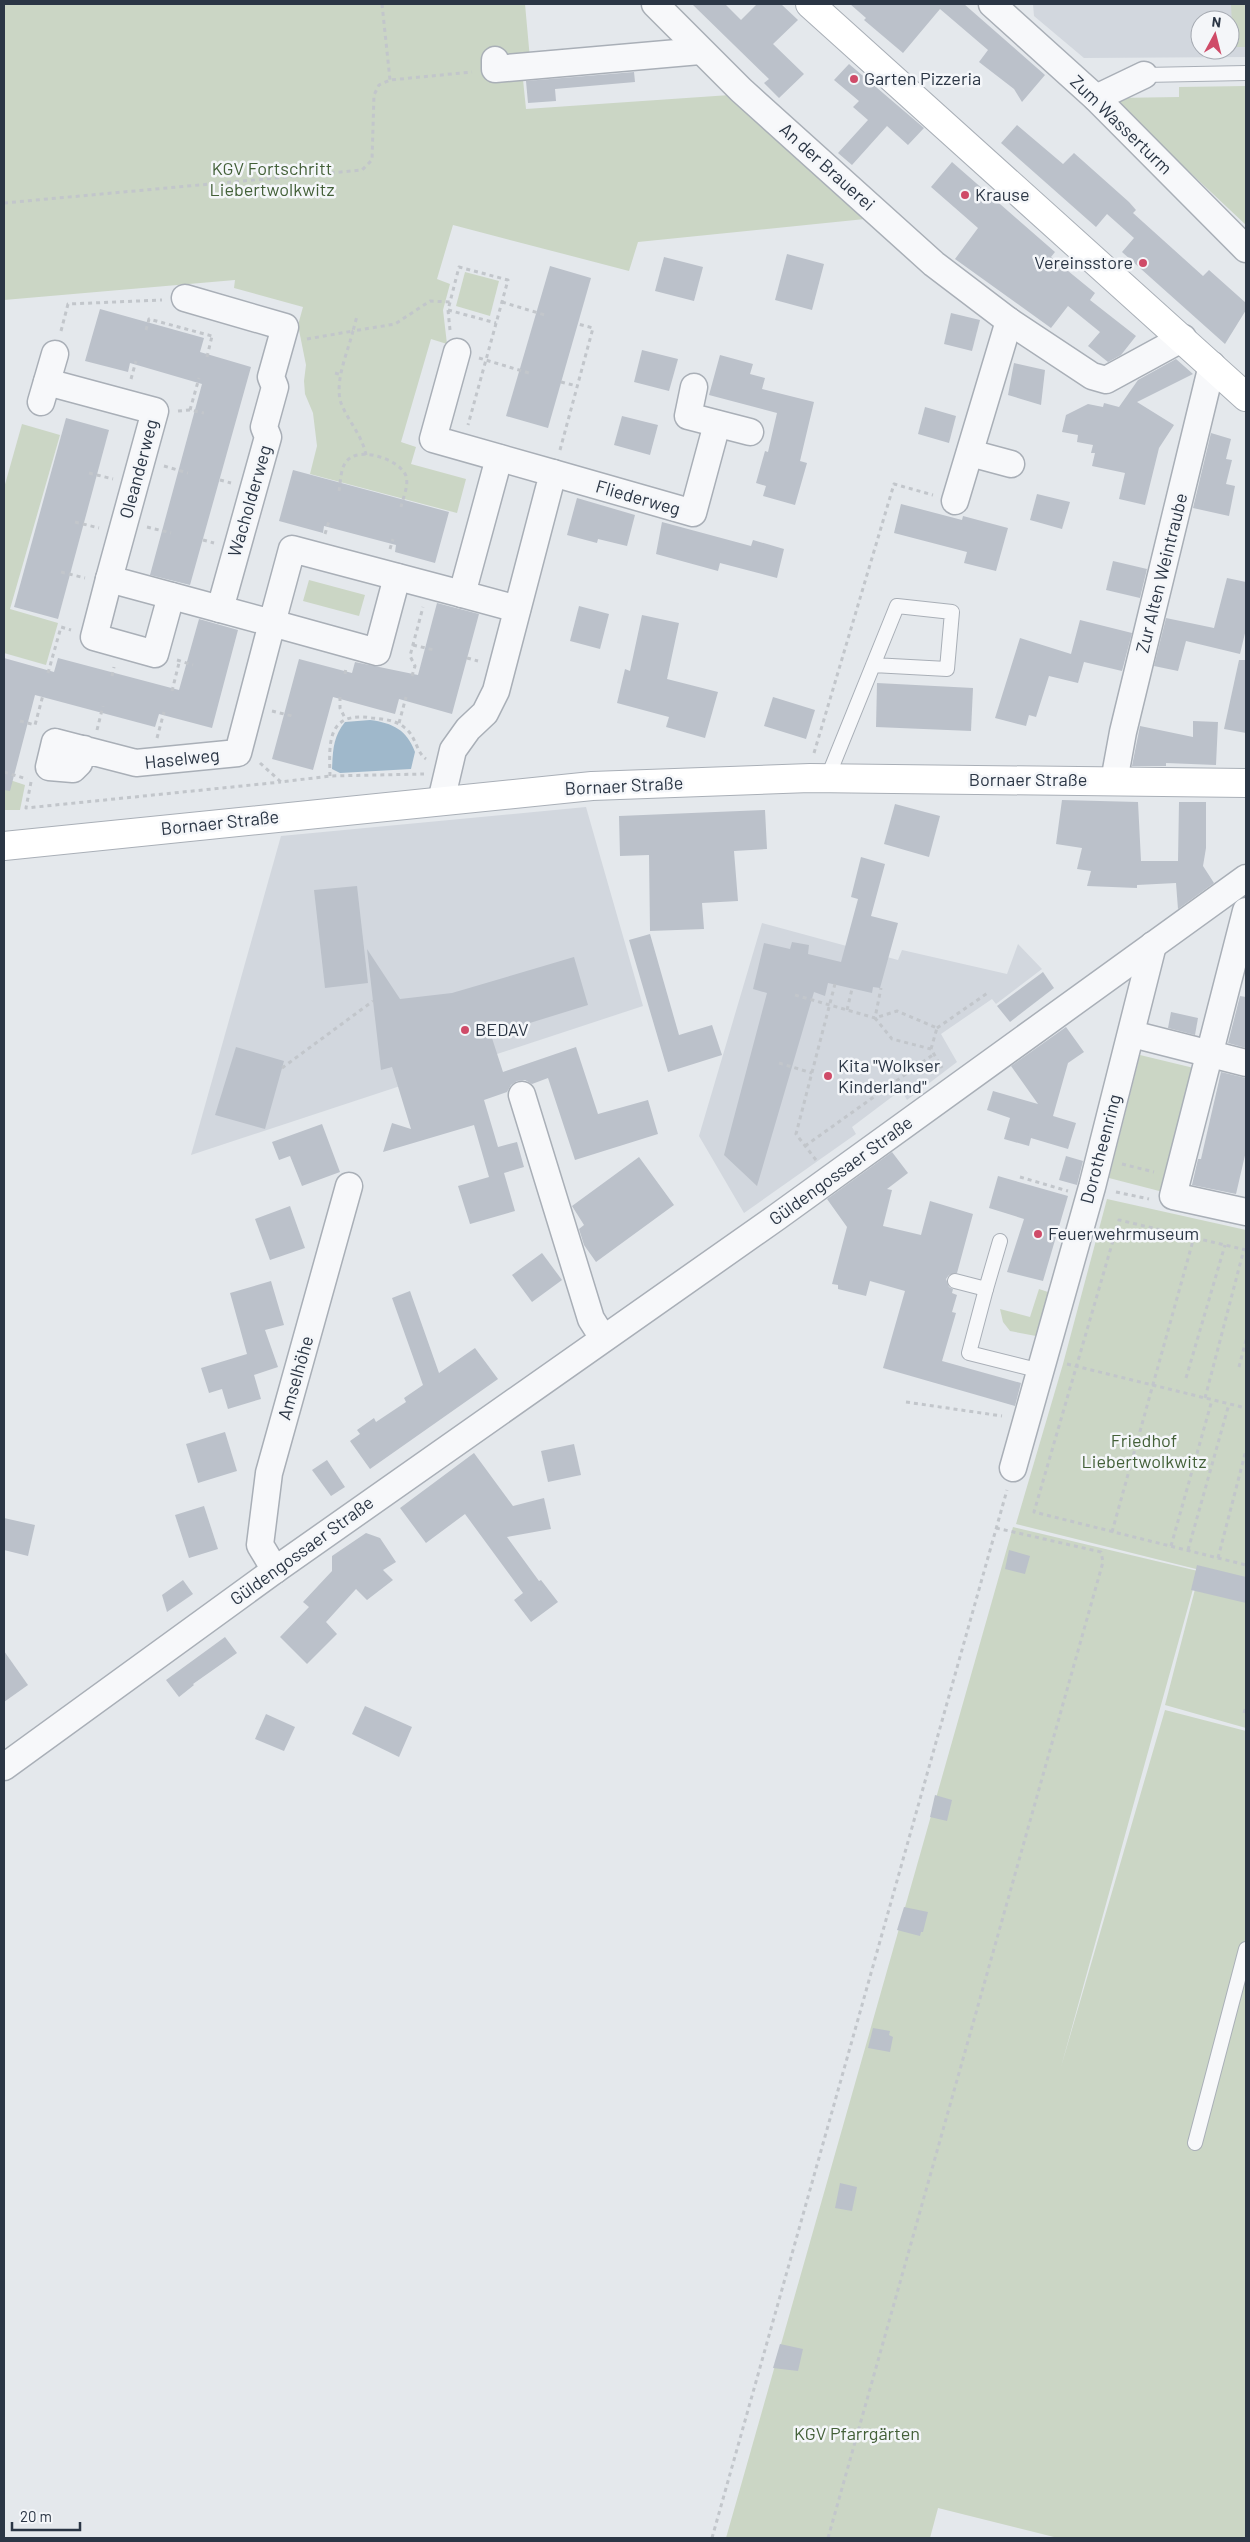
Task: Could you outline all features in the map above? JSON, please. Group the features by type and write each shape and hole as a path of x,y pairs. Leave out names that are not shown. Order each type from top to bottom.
{"main road":[{"path":"810,4 1212,364 1246,397"},
{"name":"Bornaer Straße","path":"4,846 439,779 592,786 819,779 1246,783"}],"street":[{"name":"An der Brauerei","path":"655,4 700,51 934,264 1008,321 1092,376 1106,380 1183,338"},
{"name":"Zum Wasserturm","path":"992,4 1096,98 1246,249"},
{"path":"495,65 700,51"},
{"path":"1096,98 1144,75"},
{"path":"185,298 285,327 281,342"},
{"path":"955,501 1008,321"},
{"name":"Wacholderweg","path":"220,609 268,437 264,427 275,387 271,377 281,342"},
{"name":"Fliederweg","path":"457,352 433,439 693,513 717,424"},
{"name":"Oleanderweg","path":"55,354 44,392 155,411 94,637"},
{"name":"Zur Alten Weintraube","path":"1114,781 1123,732 1212,364"},
{"path":"694,387 688,416 750,432"},
{"path":"970,453 1011,464"},
{"path":"462,594 499,458"},
{"path":"439,779 453,750 468,729 485,713 496,692 553,473"},
{"path":"272,623 292,549 517,609"},
{"path":"110,578 377,652 397,577"},
{"path":"94,637 155,654 171,596"},
{"name":"Haselweg","path":"40,773 56,742 136,763 238,753 272,623"},
{"name":"Güldengossaer Straße","path":"5,1764 274,1570 777,1217 1246,878"},
{"path":"1246,911 1175,1187 1246,1212"},
{"name":"Dorotheenring","path":"1013,1468 1090,1192 1132,1034 1153,945"},
{"path":"1132,1034 1246,1063"},
{"path":"522,1096 591,1318 603,1338"},
{"name":"Amselhöhe","path":"274,1570 260,1545 269,1473 349,1186"}],"lane":[{"path":"1144,75 1246,73"},
{"path":"819,779 873,665 897,606 952,612 947,669 873,665"},
{"path":"1000,1241 968,1353 1043,1364"},
{"path":"955,1281 986,1289"},
{"path":"1195,2142 1246,1949"}],"path":[{"path":"382,4 390,80"},
{"path":"4,203 362,170 372,160 374,95 379,85 390,80 495,65"},
{"path":"55,354 68,304 185,298"},
{"path":"281,342 395,324 430,301 450,302"},
{"path":"502,302 545,315"},
{"path":"448,310 496,323"},
{"path":"357,316 342,375 339,395 364,443 366,455"},
{"path":"146,330 149,318 212,336"},
{"path":"553,473 593,328 578,324"},
{"path":"457,352 529,373"},
{"path":"335,373 342,375"},
{"path":"190,410 199,378"},
{"path":"561,382 577,386"},
{"path":"339,491 344,465 350,458 366,455 386,459 400,468 406,475 406,487 401,507"},
{"path":"819,779 815,747 894,484 955,501"},
{"path":"327,527 329,521"},
{"path":"391,544 392,539"},
{"path":"412,676 415,666 410,656 429,586"},
{"path":"48,673 61,627 94,637"},
{"path":"413,645 434,650"},
{"path":"172,691 180,661"},
{"path":"344,674 346,669"},
{"path":"20,721 35,725 43,695"},
{"path":"340,697 340,708 345,718"},
{"path":"399,723 406,697"},
{"path":"267,710 292,716"},
{"path":"330,776 332,737 338,723 345,718 367,717 399,723 411,733 420,756 439,779"},
{"path":"238,753 254,757 281,782"},
{"path":"4,772 40,773 26,808 330,776 439,779"},
{"path":"816,1161 796,1134 836,980"},
{"path":"875,1018 881,988"},
{"path":"846,1010 852,989"},
{"path":"930,1049 937,1028 988,992"},
{"path":"795,994 875,1018 897,1011 937,1028"},
{"path":"282,1068 373,1001"},
{"path":"875,1018 892,1039 930,1049 944,1071"},
{"path":"805,1146 934,1054"},
{"path":"779,1063 812,1073"},
{"path":"1020,1176 1090,1192 1171,1204 1175,1187 1099,1158"},
{"path":"1205,1398 1245,1250 1119,1220 1034,1512 1246,1566"},
{"path":"1112,1532 1194,1238"},
{"path":"1186,1378 1225,1245"},
{"path":"1239,1367 1246,1340"},
{"path":"1043,1364 1077,1367 1246,1408"},
{"path":"1171,1546 1212,1400"},
{"path":"906,1402 1026,1420"},
{"path":"1188,1550 1229,1404"},
{"path":"1218,1558 1246,1450"},
{"path":"712,2538 1013,1468"},
{"path":"828,2538 1103,1562 1101,1552 996,1528"},
{"path":"1244,1714 1246,1707"}],"shaded area":[{"path":"1033,4 1246,4 1246,57 1240,57 1240,10 1190,10 1190,57 1084,58 1034,16"},
{"path":"586,807 643,1006 191,1155 281,836"},
{"name":"Kita \"Wolkser Kinderland\"","path":"762,923 898,960 902,950 1007,974 1018,944 1042,969 996,1004 992,999 941,1034 957,1062 907,1100 901,1090 852,1127 856,1134 744,1213 699,1136"}],"green space":[{"name":"KGV Fortschritt Liebertwolkwitz","path":"4,4 525,4 530,59 521,60 526,109 730,95 865,219 638,242 629,271 453,225 437,279 450,284 443,310 447,344 431,339 401,442 416,447 411,464 466,479 457,513 310,474 317,446 313,413 305,394 306,365 298,325 303,307 234,288 235,280 4,300"},
{"path":"1231,4 1246,4 1246,47 1240,47 1240,10 1231,10"},
{"path":"1246,86 1246,225 1130,116 1114,104 1115,98 1179,97 1179,87"},
{"path":"465,272 499,281 490,316 456,306"},
{"path":"22,424 60,435 10,609 58,623 46,665 4,653 4,488"},
{"path":"309,580 365,595 359,616 303,601"},
{"path":"4,778 25,785 20,810 4,810"},
{"path":"1140,1055 1198,1069 1167,1193 1109,1178"},
{"name":"Friedhof Liebertwolkwitz","path":"1107,1199 1246,1230 1246,1728 1165,1705 1200,1570 1016,1524 1063,1364"},
{"path":"1039,1289 1048,1292 1036,1336 1010,1331 1003,1322 1000,1309 1030,1317"},
{"name":"KGV Pfarrgärten","path":"1013,1527 1198,1571 1061,2067 1165,1710 1246,1731 1246,2538 1058,2538 938,2508 930,2538 726,2538"}],"water":[{"path":"370,720 386,723 398,729 408,738 415,752 411,769 340,773 332,769 336,738 345,722"}],"building":[{"path":"692,4 725,4 741,20 757,4 781,4 798,20 773,44 804,74 779,98 764,83 769,79"},
{"path":"850,4 964,4 1045,75 1022,102 1014,89 979,62 988,50 940,9 903,53 864,20 866,18"},
{"path":"849,64 924,128 908,145 887,126 852,165 838,153 868,120 853,107 859,101 834,80"},
{"path":"634,72 635,82 555,89 556,101 528,103 526,81"},
{"path":"1017,125 1063,164 1074,153 1129,202 1136,210 1133,213 1203,276 1209,270 1246,303 1246,310 1225,344 1122,252 1134,238 1107,214 1096,227 1001,143"},
{"path":"952,162 1055,252 1051,257 1095,293 1090,300 1136,336 1121,355 1108,362 1088,346 1100,332 1068,306 1051,328 955,259 978,228 931,187"},
{"path":"787,254 824,264 812,310 775,300"},
{"path":"664,257 703,267 694,301 655,291"},
{"path":"550,266 591,278 548,428 506,416"},
{"path":"100,309 204,338 200,352 251,367 190,585 150,575 202,384 130,363 128,372 85,361"},
{"path":"951,313 980,320 972,351 944,344"},
{"path":"642,350 678,359 669,391 634,382"},
{"path":"720,355 753,364 750,374 765,378 762,389 814,402 800,461 807,463 795,505 763,496 766,486 756,483 765,451 768,452 777,413 709,395"},
{"path":"1176,359 1193,374 1137,402 1174,425 1159,448 1145,505 1119,499 1125,473 1092,466 1095,453 1091,453 1093,445 1077,442 1078,435 1062,432 1066,415 1088,404 1103,407 1104,403 1119,407 1138,380"},
{"path":"1014,363 1045,370 1041,405 1008,395"},
{"path":"925,407 956,416 949,443 918,434"},
{"path":"622,416 658,425 650,455 614,445"},
{"path":"66,418 109,430 58,619 14,607"},
{"path":"1211,433 1231,439 1226,459 1232,460 1226,484 1235,486 1229,516 1193,508"},
{"path":"293,470 449,512 435,563 395,552 396,545 324,526 323,533 279,521"},
{"path":"1037,494 1070,502 1062,529 1030,520"},
{"path":"577,498 635,515 627,546 598,539 597,543 567,535"},
{"path":"901,504 962,520 963,516 1008,528 996,571 964,563 967,552 894,533"},
{"path":"662,522 751,546 753,540 784,549 777,578 720,563 718,571 656,554"},
{"path":"1113,561 1147,569 1140,598 1106,590"},
{"path":"1227,578 1246,582 1246,629 1240,654 1186,641 1178,671 1154,666 1166,618 1214,628"},
{"path":"437,603 479,614 452,714 399,699 395,714 333,697 313,770 272,759 299,659 352,673 355,662 418,675"},
{"path":"579,606 609,614 600,649 570,641"},
{"path":"642,615 679,623 667,679 718,692 705,738 666,727 669,717 617,703 625,669 630,671"},
{"path":"199,619 238,630 212,728 159,714 155,727 35,695 10,791 4,790 4,658 54,672 58,658 179,690"},
{"path":"1080,620 1132,633 1122,671 1084,662 1078,683 1049,676 1036,717 1029,715 1026,726 995,718 1020,638 1071,654"},
{"path":"1239,660 1246,660 1246,733 1224,729"},
{"path":"877,683 973,688 971,731 876,727"},
{"path":"773,697 815,710 806,739 764,726"},
{"path":"1193,721 1218,722 1216,765 1166,763 1166,766 1132,766 1140,726 1193,737"},
{"path":"1062,800 1138,802 1141,861 1178,861 1179,802 1206,802 1206,848 1203,866 1214,883 1178,909 1176,883 1137,885 1137,888 1087,886 1091,871 1077,869 1082,848 1056,844"},
{"path":"895,804 940,816 929,857 884,844"},
{"path":"765,810 767,849 734,851 738,901 702,903 704,929 650,931 649,855 620,856 619,816"},
{"path":"861,857 885,864 871,916 898,923 880,988 873,987 872,993 828,983 825,996 814,992 757,1186 724,1155 767,993 753,989 764,943 790,949 792,942 809,945 808,954 841,962 858,899 851,897"},
{"path":"357,886 368,983 325,988 314,890"},
{"path":"650,934 679,1035 712,1025 722,1055 668,1072 629,940"},
{"path":"367,949 400,999 452,993 574,957 588,1005 491,1035 503,1072 576,1047 598,1114 648,1100 658,1134 575,1160 548,1078 532,1084 525,1080 517,1081 511,1085 507,1092 484,1100 498,1147 517,1142 524,1167 504,1173 515,1211 470,1224 458,1186 489,1177 474,1125 383,1152 392,1123 411,1129 392,1067 381,1070"},
{"path":"1043,972 1054,988 1010,1022 997,1006"},
{"path":"1240,996 1246,997 1246,1048 1228,1043"},
{"path":"1171,1012 1198,1018 1195,1035 1168,1028"},
{"path":"1066,1027 1084,1052 1068,1063 1053,1116 1076,1123 1068,1149 1031,1138 1029,1146 1004,1139 1010,1118 987,1110 993,1091 1038,1104 1011,1066"},
{"path":"236,1047 284,1061 265,1129 215,1115"},
{"path":"1221,1072 1246,1078 1246,1151 1236,1194 1192,1185 1198,1159 1201,1159"},
{"path":"322,1124 340,1172 302,1186 290,1156 279,1160 272,1142"},
{"path":"892,1152 908,1173 887,1189 892,1190 883,1226 921,1235 930,1201 973,1214 957,1273 949,1275 946,1279 949,1287 953,1289 952,1293 957,1295 952,1312 956,1313 942,1361 1021,1383 1015,1406 883,1368 905,1291 870,1281 866,1296 838,1289 838,1285 832,1284 847,1227 827,1199"},
{"path":"1066,1156 1083,1161 1077,1185 1059,1180"},
{"path":"639,1157 674,1205 596,1262 584,1245 579,1229 584,1225 572,1206"},
{"name":"Feuerwehrmuseum","path":"998,1176 1068,1196 1043,1281 1007,1272 1024,1219 989,1208"},
{"path":"290,1206 305,1248 270,1260 255,1219"},
{"path":"542,1253 562,1280 532,1302 512,1275"},
{"path":"271,1281 284,1325 265,1330 278,1367 254,1375 261,1399 228,1409 222,1389 209,1393 201,1368 247,1354 230,1293"},
{"path":"410,1291 439,1373 475,1348 498,1379 370,1469 350,1441 360,1434 357,1430 374,1418 376,1422 406,1402 404,1398 423,1385 392,1298"},
{"path":"225,1432 237,1471 198,1483 186,1444"},
{"path":"574,1444 581,1475 548,1482 541,1451"},
{"path":"474,1453 513,1506 544,1498 551,1529 507,1537 539,1581 541,1580 558,1602 531,1622 514,1600 523,1593 465,1514 426,1543 400,1508"},
{"path":"327,1460 345,1487 331,1496 312,1470"},
{"path":"204,1506 218,1549 189,1558 175,1515"},
{"path":"4,1518 35,1525 28,1556 4,1550"},
{"path":"366,1533 380,1538 396,1562 383,1570 393,1580 367,1600 356,1589 326,1622 337,1634 307,1664 280,1637 309,1607 303,1602 332,1571 332,1556"},
{"path":"1009,1550 1030,1556 1025,1574 1005,1569"},
{"path":"1197,1565 1246,1577 1246,1603 1191,1590"},
{"path":"183,1580 193,1594 167,1612 162,1595"},
{"path":"225,1637 237,1653 193,1684 179,1697 166,1680"},
{"path":"4,1651 28,1685 4,1702"},
{"path":"365,1706 412,1727 399,1757 352,1734"},
{"path":"266,1714 295,1727 284,1751 255,1739"},
{"path":"935,1795 952,1800 947,1821 930,1817"},
{"path":"904,1907 928,1912 923,1932 921,1932 920,1936 897,1930"},
{"path":"873,2028 890,2031 889,2035 893,2037 890,2052 868,2048"},
{"path":"840,2183 857,2187 852,2211 835,2208"},
{"path":"780,2344 803,2349 798,2371 773,2368"}],"place":[{"name":"Garten Pizzeria","path":"854,79"},
{"name":"Krause","path":"965,195"},
{"name":"Vereinsstore","path":"1143,263"},
{"name":"BEDAV","path":"465,1030"},
{"name":"Kita \"Wolkser Kinderland\"","path":"828,1076"},
{"name":"Feuerwehrmuseum","path":"1038,1234"}]}
